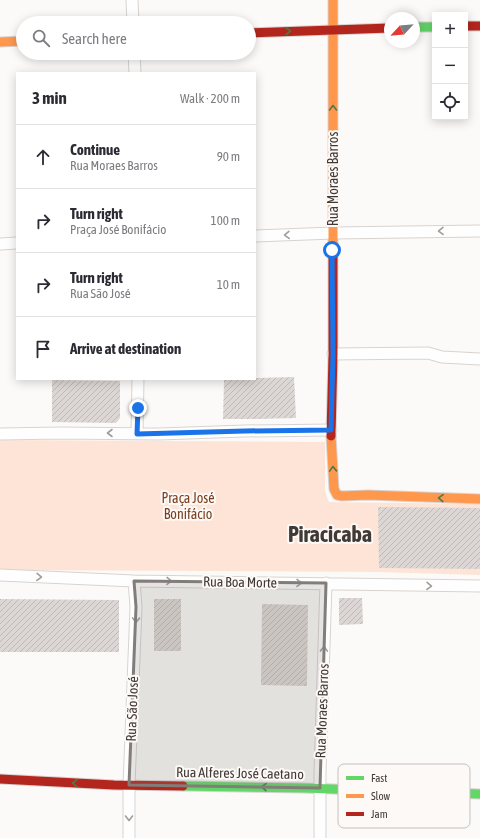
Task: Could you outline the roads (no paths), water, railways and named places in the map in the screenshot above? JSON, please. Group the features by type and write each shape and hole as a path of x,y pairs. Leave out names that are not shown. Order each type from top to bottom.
{"street":[{"path":"132,0 133,16"},
{"name":"Rua Moraes Barros","path":"333,0 333,354 331,430 334,489 337,495 342,496 368,495 480,499"},
{"path":"468,26 480,26"},
{"path":"420,27 432,27"},
{"path":"256,33 384,28"},
{"path":"0,42 16,41"},
{"path":"134,60 135,72"},
{"path":"256,236 333,233 480,231"},
{"path":"0,244 16,243"},
{"path":"333,354 428,353 442,357 480,359"},
{"path":"137,434 138,380"},
{"path":"0,434 137,434 331,430"},
{"name":"Rua Boa Morte","path":"0,575 134,581 480,586"},
{"name":"Rua São José","path":"129,838 129,785 136,607 134,581"},
{"name":"Rua Moraes Barros","path":"320,838 326,584"},
{"name":"Rua Alferes José Caetano","path":"0,780 114,785 338,789"},
{"name":"Rua Alferes José Caetano","path":"470,794 480,794"}],"district":[{"name":"Piracicaba","path":"330,534"}],"park label":[{"name":"Praça José Bonifácio","path":"188,506"}]}
